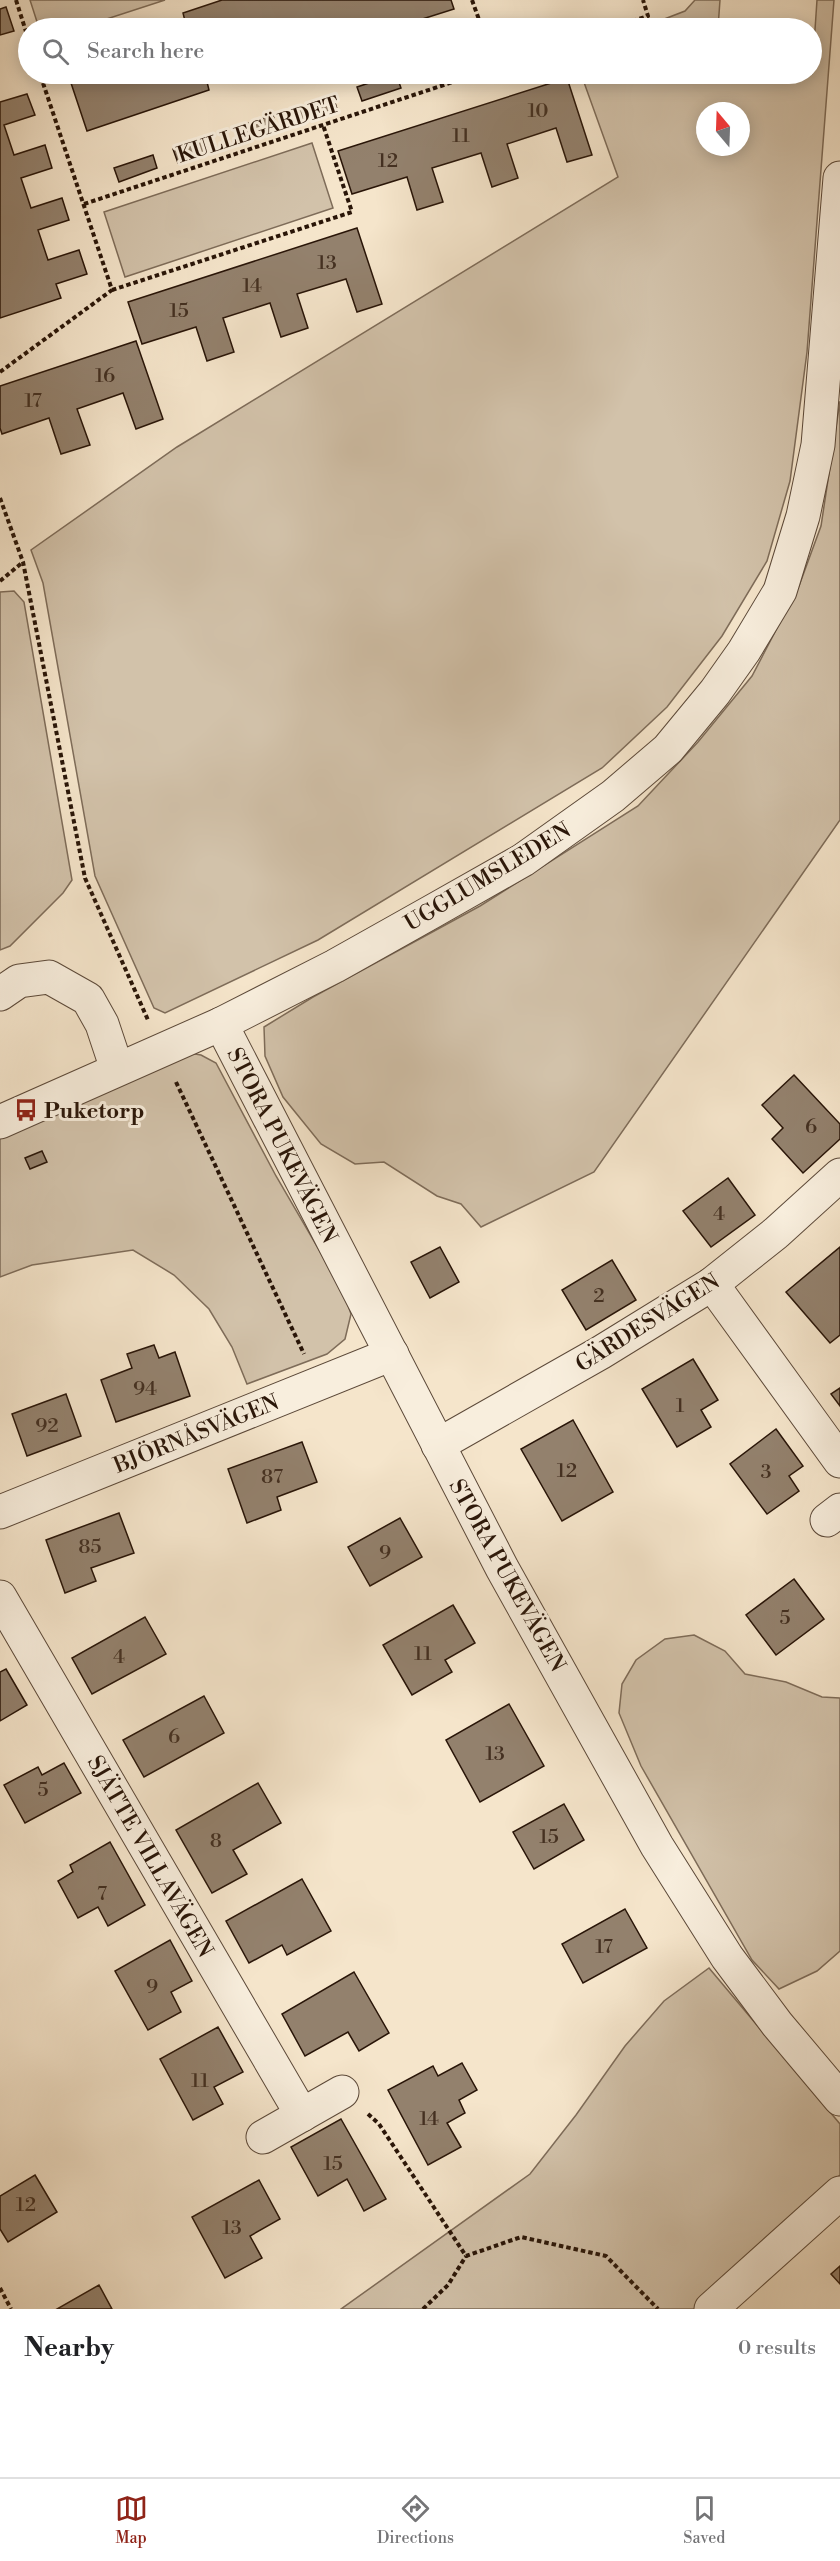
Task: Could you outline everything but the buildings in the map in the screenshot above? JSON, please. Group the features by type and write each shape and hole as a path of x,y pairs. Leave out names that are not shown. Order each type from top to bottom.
{"street":[{"name":"UGGLUMSLEDEN","path":"0,1122 221,1024 335,966 522,860 613,796 668,749 715,692 744,651 780,591 803,516 818,445 840,178"},
{"path":"0,994 19,981 49,977 88,999 102,1024 117,1069"},
{"name":"STORA PUKEVÄGEN","path":"221,1024 502,1568 652,1836 697,1911 777,2024 837,2089"},
{"name":"GÄRDESVÄGEN","path":"438,1445 600,1353 712,1284 776,1233 840,1175"},
{"path":"712,1284 840,1461"},
{"name":"BJÖRNÅSVÄGEN","path":"0,1512 392,1354"},
{"name":"SJÄTTE VILLAVÄGEN","path":"0,1597 302,2115"},
{"path":"263,2138 342,2092"},
{"path":"711,2309 840,2193"}],"path":[{"path":"16,0 22,18"},
{"path":"472,0 478,18"},
{"path":"642,18 648,16 643,0"},
{"path":"43,84 112,290"},
{"name":"KULLEGÄRDET","path":"84,204 447,84"},
{"path":"0,372 112,290 352,212 323,125"},
{"path":"0,498 23,562 85,878 161,1050 318,1385"},
{"path":"0,581 23,562"},
{"path":"342,2092 379,2124 466,2256"},
{"path":"423,2309 448,2285 466,2256 520,2237 606,2256 658,2309"},
{"path":"0,2288 11,2309"}],"shaded area":[{"path":"30,0 165,0 110,18 36,18"},
{"path":"695,0 720,0 719,18 667,18 685,11"},
{"path":"817,0 834,0 807,352 790,481 767,561 722,636 667,707 602,768 318,940 165,1013 154,1008 95,876 43,583 31,550 177,447 618,177 585,84 822,84 822,18 816,18"},
{"path":"312,143 333,208 125,277 104,212"},
{"path":"840,401 840,820 594,1172 481,1227 461,1204 437,1196 384,1162 355,1164 321,1144 283,1097 265,1056 264,1027 313,997 480,906 638,806 698,742 752,676 799,586 821,526"},
{"path":"14,591 24,602 72,880 63,893 10,946 0,950 0,592"},
{"path":"183,1052 201,1055 216,1063 276,1176 343,1291 351,1314 345,1339 327,1354 247,1384 232,1347 209,1309 174,1275 133,1250 32,1265 0,1277 0,1134"},
{"path":"694,1635 725,1651 745,1674 786,1682 822,1697 840,1698 840,1951 817,1971 779,1989 752,1960 641,1766 619,1713 622,1684 636,1660 665,1639"},
{"path":"709,1968 840,2124 840,2175 695,2309 341,2309 530,2174 625,2046 664,2001"}],"place":[{"name":"Puketorp","path":"26,1110"}]}
